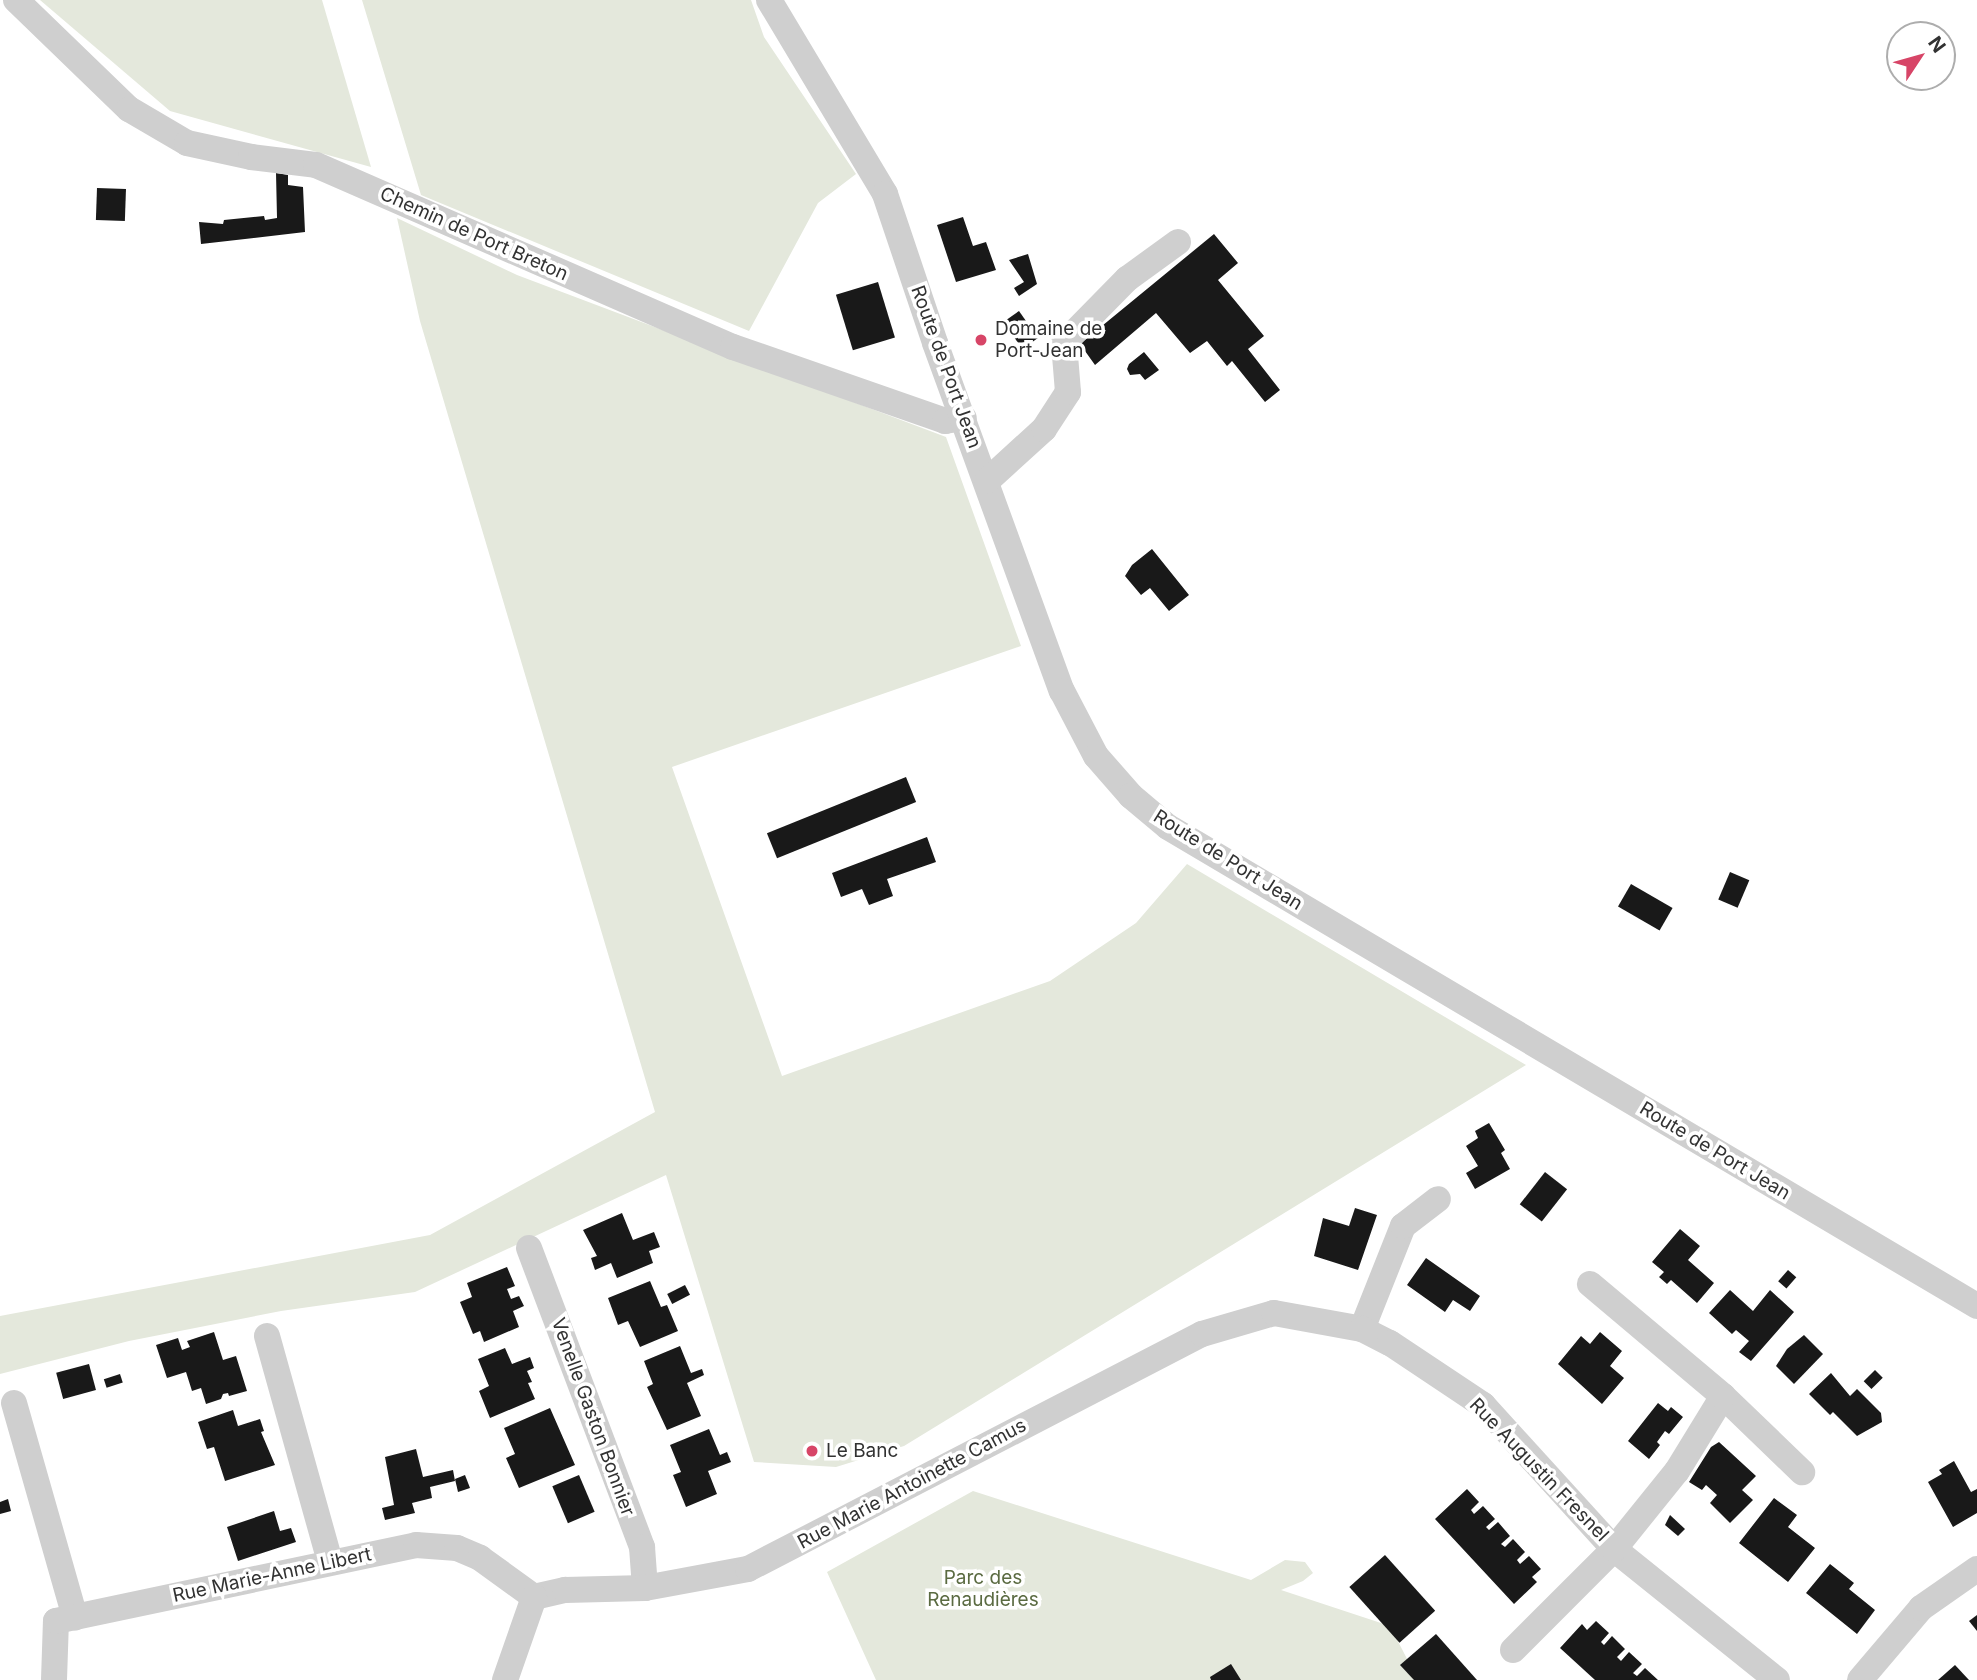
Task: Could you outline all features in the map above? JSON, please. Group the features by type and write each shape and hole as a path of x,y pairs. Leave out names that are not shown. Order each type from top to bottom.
{"street":[{"name":"Chemin de Port Breton","path":"16,0 129,109 187,143 251,157 316,165 733,347 945,421 964,418"},
{"name":"Route de Port Jean","path":"769,0 885,194 1062,691 1096,756 1131,796 1168,827 1977,1306"},
{"path":"987,481 1044,429 1068,392 1064,343 1127,279 1178,242"},
{"path":"1362,1329 1403,1226 1438,1199"},
{"name":"Venelle Gaston Bonnier","path":"529,1248 642,1547 645,1588"},
{"path":"1590,1284 1723,1396 1802,1472"},
{"name":"Rue Augustin Fresnel","path":"1274,1313 1362,1329 1390,1343 1483,1405 1614,1549 1777,1680"},
{"name":"Rue Marie Antoinette Camus","path":"534,1597 565,1590 645,1588 748,1569 1202,1334 1274,1313"},
{"path":"267,1336 330,1562"},
{"path":"1513,1650 1614,1549 1677,1471 1723,1396"},
{"path":"14,1404 75,1617 56,1620 54,1680"},
{"name":"Rue Marie-Anne Libert","path":"75,1617 416,1545 457,1548 480,1558 534,1597"},
{"path":"1860,1680 1921,1608 1977,1569"},
{"path":"505,1680 534,1597"}],"green space":[{"path":"40,0 322,0 371,167 170,111"},
{"path":"362,0 751,0 764,37 856,174 818,203 749,331 421,195"},
{"path":"397,218 517,275 946,437 1021,646 672,767 782,1076 1050,981 1136,923 1187,864 1526,1065 904,1446 836,1467 754,1462 666,1175 415,1292 281,1311 129,1341 0,1374 0,1316 430,1235 655,1112 420,321"},
{"name":"Parc des Renaudières","path":"973,1491 1251,1580 1285,1560 1305,1562 1313,1573 1303,1581 1281,1590 1390,1626 1418,1680 876,1680 827,1572"}],"building":[{"path":"276,173 288,175 288,185 303,187 305,232 201,244 199,222 223,224 224,220 264,216 265,220 277,218"},
{"path":"97,188 126,189 125,221 96,220"},
{"path":"963,217 973,246 986,242 996,270 956,282 937,225"},
{"path":"1214,234 1238,263 1218,280 1264,336 1248,349 1280,390 1265,402 1232,361 1227,366 1207,341 1190,353 1156,313 1095,365 1080,344"},
{"path":"1028,254 1037,284 1019,296 1014,288 1024,282 1009,260"},
{"path":"878,282 895,337 853,350 836,295"},
{"path":"1019,311 1038,338 1022,349 1003,322"},
{"path":"1144,352 1159,370 1145,380 1140,374 1130,375 1127,369 1129,364"},
{"path":"1152,549 1189,595 1169,611 1150,588 1141,595 1125,576 1132,565"},
{"path":"906,777 916,802 777,858 767,833"},
{"path":"927,837 936,862 887,879 893,896 869,905 862,889 841,897 832,873"},
{"path":"1730,872 1749,880 1738,908 1718,900"},
{"path":"1631,884 1673,908 1660,931 1618,907"},
{"path":"1489,1123 1505,1150 1501,1153 1510,1169 1475,1189 1466,1173 1478,1166 1466,1146 1478,1138 1475,1131"},
{"path":"1545,1172 1567,1189 1542,1222 1520,1204"},
{"path":"1355,1208 1377,1215 1358,1270 1314,1256 1323,1218 1349,1226"},
{"path":"622,1213 633,1240 654,1232 660,1247 649,1251 653,1263 617,1278 611,1263 595,1270 591,1258 597,1256 583,1230"},
{"path":"1680,1229 1700,1246 1688,1260 1714,1283 1697,1303 1671,1280 1667,1284 1659,1277 1664,1272 1652,1262"},
{"path":"1426,1258 1480,1296 1470,1311 1453,1300 1445,1312 1407,1285"},
{"path":"507,1267 515,1286 507,1289 511,1299 519,1296 524,1306 513,1311 519,1327 484,1342 480,1331 473,1334 460,1302 472,1297 467,1283"},
{"path":"1788,1270 1796,1277 1786,1289 1778,1281"},
{"path":"650,1281 661,1307 667,1305 678,1331 640,1347 628,1321 618,1325 608,1298"},
{"path":"685,1285 690,1295 672,1304 667,1294"},
{"path":"1730,1290 1753,1311 1770,1290 1794,1312 1751,1361 1739,1352 1749,1341 1736,1330 1732,1334 1709,1313"},
{"path":"214,1332 223,1360 236,1356 247,1391 229,1396 228,1393 223,1394 221,1399 206,1404 201,1388 192,1391 186,1372 167,1378 156,1345 178,1338 182,1350 190,1347 187,1341"},
{"path":"1600,1332 1622,1351 1610,1366 1624,1378 1602,1404 1558,1364 1581,1336 1590,1344"},
{"path":"1804,1335 1823,1354 1794,1384 1776,1366 1787,1349"},
{"path":"680,1346 691,1373 702,1369 704,1375 687,1383 701,1416 667,1430 647,1387 653,1384 644,1361"},
{"path":"505,1348 512,1364 530,1357 534,1368 527,1371 532,1382 528,1383 535,1399 490,1418 479,1391 489,1386 478,1359"},
{"path":"89,1364 96,1390 63,1399 56,1373"},
{"path":"1875,1370 1883,1378 1871,1389 1864,1381"},
{"path":"1831,1373 1850,1396 1857,1389 1881,1413 1882,1422 1857,1436 1833,1412 1830,1415 1809,1394"},
{"path":"120,1374 123,1383 107,1388 104,1379"},
{"path":"1658,1403 1668,1411 1671,1407 1683,1417 1669,1434 1665,1431 1657,1442 1660,1445 1649,1459 1628,1441"},
{"path":"550,1408 575,1465 519,1488 506,1458 515,1454 504,1428"},
{"path":"233,1410 238,1426 260,1419 264,1431 261,1432 275,1465 225,1481 214,1447 207,1449 198,1422"},
{"path":"709,1429 720,1455 727,1452 731,1462 708,1471 717,1494 686,1507 673,1475 681,1472 670,1445"},
{"path":"1719,1442 1756,1476 1742,1490 1753,1500 1730,1523 1710,1503 1717,1495 1706,1485 1702,1490 1689,1482 1711,1447"},
{"path":"416,1449 423,1477 453,1470 455,1481 430,1487 432,1498 412,1503 415,1513 385,1520 382,1508 394,1505 385,1457"},
{"path":"1954,1461 1971,1492 1977,1489 1977,1513 1953,1527 1928,1482 1942,1474 1939,1470"},
{"path":"465,1475 470,1488 458,1492 455,1479"},
{"path":"579,1475 595,1512 568,1523 552,1486"},
{"path":"1467,1489 1479,1502 1471,1510 1474,1514 1483,1506 1495,1519 1486,1527 1489,1530 1498,1522 1510,1536 1501,1544 1505,1547 1513,1539 1525,1552 1517,1560 1520,1564 1529,1556 1541,1569 1532,1577 1537,1582 1514,1604 1435,1519"},
{"path":"1774,1498 1797,1515 1788,1527 1815,1548 1788,1582 1739,1543"},
{"path":"8,1499 11,1511 0,1514 0,1502"},
{"path":"274,1511 280,1531 291,1528 296,1542 238,1561 227,1527"},
{"path":"1670,1515 1685,1529 1678,1536 1665,1525"},
{"path":"1385,1555 1435,1611 1400,1643 1349,1587"},
{"path":"1830,1564 1854,1583 1849,1589 1875,1610 1857,1634 1806,1593"},
{"path":"1977,1615 1977,1631 1969,1621"},
{"path":"1596,1621 1609,1633 1601,1642 1604,1645 1612,1636 1625,1649 1617,1657 1621,1661 1629,1652 1642,1664 1633,1673 1637,1676 1645,1668 1658,1680 1595,1680 1560,1648 1582,1624 1587,1630"},
{"path":"1436,1634 1477,1680 1414,1680 1400,1665"},
{"path":"1231,1664 1241,1680 1211,1680 1210,1677"},
{"path":"1955,1665 1969,1680 1938,1680"}],"place":[{"name":"Domaine de Port-Jean","path":"981,340"},
{"name":"Le Banc","path":"812,1451"}]}
